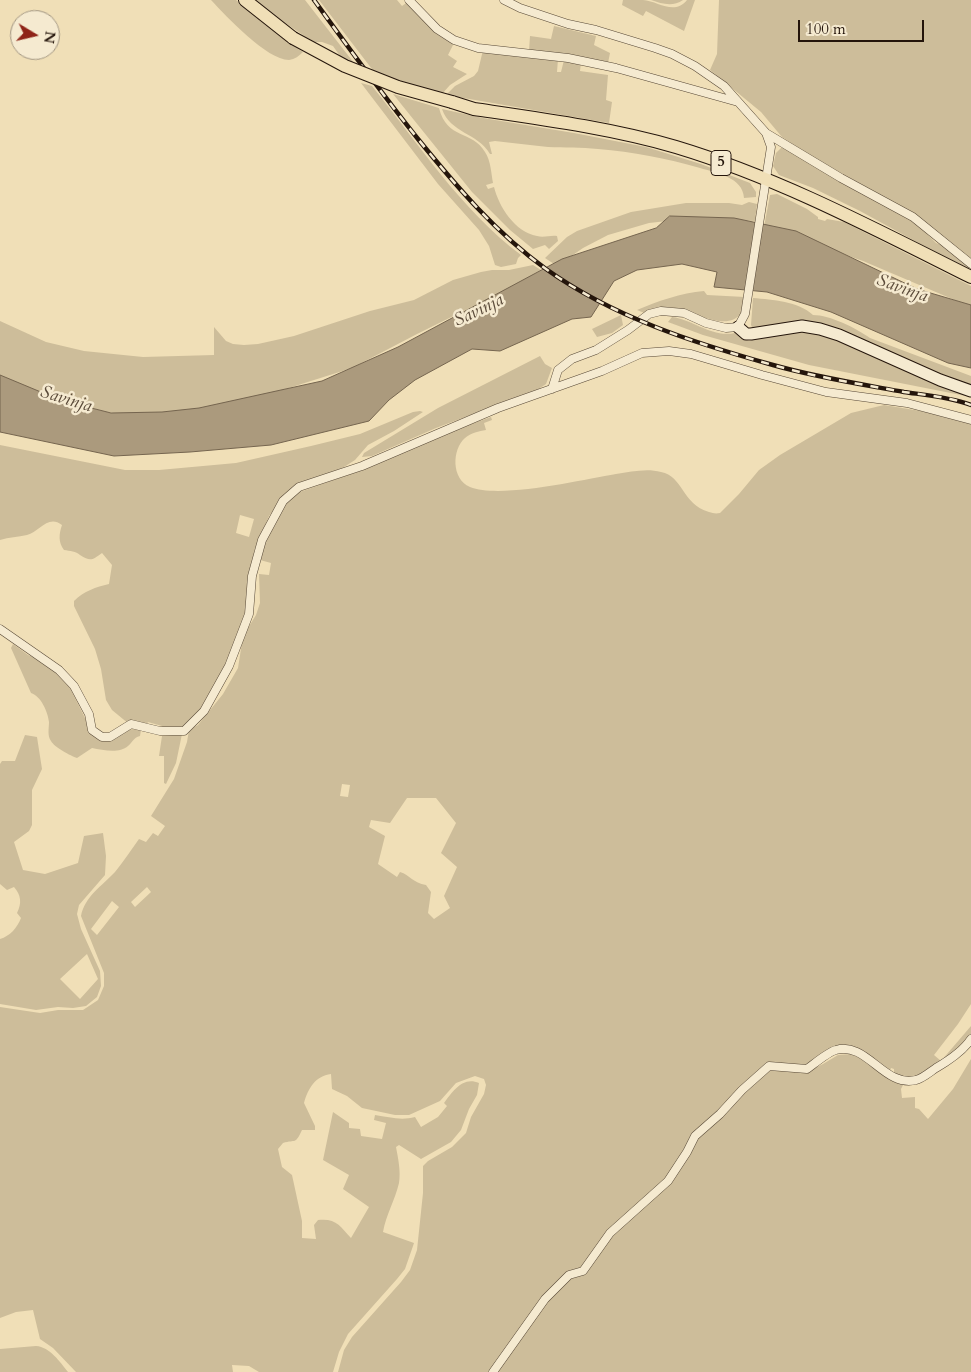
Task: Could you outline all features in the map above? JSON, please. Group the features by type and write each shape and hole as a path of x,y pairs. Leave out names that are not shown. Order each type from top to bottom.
{"main road":[{"name":"5","path":"245,0 293,38 345,66 398,88 474,108 629,135 683,150 765,179 861,222 971,277"}],"street":[{"path":"409,0 437,28 454,40 478,48 568,58 616,68 740,102"},
{"path":"504,0 520,8 568,24 596,30 672,54 695,66 724,86 766,133 841,178 913,217 971,264"},
{"path":"738,327 745,314 771,147 766,133"},
{"path":"552,389 558,370 565,364 572,359 596,350 649,314 661,311 684,313 706,323 726,328 738,327 746,334 802,326 820,329 940,380 971,391"},
{"path":"0,629 60,670 74,686 88,714 92,730 102,737 110,736 131,724 160,731 184,731 204,711 228,666 249,614 252,576 262,540 283,501 299,488 362,466 498,408 602,371 642,353 669,351 691,354 826,392 907,404 971,420"},
{"path":"493,1372 545,1299 569,1275 583,1271 610,1233 668,1181 687,1152 694,1136 720,1114 742,1090 769,1066 807,1069 835,1050 849,1049 862,1055 896,1079 904,1081 917,1080 946,1062 971,1039"}],"shaded area":[{"path":"211,0 236,0 290,44 303,52 289,60 270,53 247,36"},
{"path":"255,0 305,0 354,63 340,56 333,46 322,42 315,42 306,37"},
{"path":"319,0 397,0 402,6 409,1 454,43 448,55 457,61 453,67 467,74 450,85 442,94 375,73"},
{"path":"623,0 643,0 677,7 687,0 695,0 684,31 646,11 643,16 622,5"},
{"path":"651,0 683,0 671,4 663,4"},
{"path":"719,0 971,0 971,259 907,210 813,157 782,137 761,112 710,70 717,54"},
{"path":"554,26 596,36 594,45 610,53 608,63 529,51 530,36 551,39"},
{"path":"483,50 558,59 557,72 561,72 564,60 581,63 580,71 608,75 606,100 612,102 609,123 446,95 455,86 474,76 478,71"},
{"path":"361,83 372,86 459,197 499,237 521,255 516,264 501,267 495,265 489,246 479,230 438,184"},
{"path":"393,94 439,108 448,125 480,145 485,152 490,163 493,183 486,185 488,189 494,187 500,203 515,224 529,234 540,237 557,236 558,241 549,249 545,245 533,249 510,230 472,192"},
{"path":"442,109 646,147 701,164 750,183 756,192 756,197 744,198 739,185 721,174 675,161 637,154 592,148 548,147 495,141 489,142 492,154 490,154 479,141 451,123"},
{"path":"781,148 786,148 912,219 936,243 945,246 970,267 968,270 860,211 813,188 779,175 773,166 776,153"},
{"path":"777,194 807,209 818,219 844,222 971,286 971,307 863,261 764,227 770,195"},
{"path":"749,202 757,204 755,221 695,218 649,223 608,235 583,248 557,266 545,258 567,237 577,231 631,212 686,203 729,203 742,205"},
{"path":"533,265 541,270 520,283 352,368 251,400 214,409 127,415 106,412 19,386 0,378 0,321 46,342 84,351 143,357 214,355 214,327 226,341 233,344 258,344 294,336 370,311 414,300 453,280 481,272 509,270"},
{"path":"704,291 707,295 745,297 742,312 735,319 717,321 674,308 660,308 647,314 637,310 670,298"},
{"path":"753,298 793,304 813,315 835,320 858,330 870,338 971,376 971,389 824,328 753,329 751,325"},
{"path":"621,315 623,325 612,333 597,337 592,329"},
{"path":"672,317 711,331 727,334 735,333 749,341 783,330 823,333 971,393 971,397 809,365 703,335 668,322"},
{"path":"540,356 545,364 552,368 546,384 537,390 436,428 372,456 362,457 364,453 438,408"},
{"path":"884,405 939,414 971,423 971,1004 934,1055 941,1061 971,1026 971,1036 940,1066 909,1081 894,1074 894,1069 891,1068 890,1071 852,1051 834,1054 807,1072 838,1055 858,1055 903,1085 901,1089 902,1098 915,1097 915,1108 919,1109 928,1119 953,1089 971,1059 971,1372 338,1372 344,1350 352,1337 410,1270 417,1250 423,1193 423,1166 452,1147 466,1133 471,1117 484,1094 486,1085 484,1079 475,1076 456,1083 440,1101 409,1115 395,1115 362,1108 347,1096 332,1089 331,1074 325,1075 313,1084 304,1103 315,1126 315,1130 302,1130 295,1141 283,1143 278,1149 282,1167 292,1175 302,1221 302,1238 316,1239 314,1225 318,1220 329,1220 337,1224 351,1238 369,1207 343,1189 349,1175 323,1160 333,1112 349,1123 349,1128 360,1129 361,1136 382,1139 386,1123 374,1120 375,1115 400,1119 415,1117 421,1127 438,1117 447,1106 444,1103 459,1086 468,1081 479,1083 477,1095 461,1130 451,1142 421,1159 399,1145 396,1147 400,1178 383,1232 414,1243 405,1269 348,1334 339,1352 333,1372 259,1372 249,1366 232,1365 233,1372 76,1372 53,1348 40,1339 33,1310 16,1312 0,1318 0,1007 40,1013 58,1010 83,1010 98,1000 104,986 104,973 81,916 83,909 90,897 115,872 139,839 146,842 153,833 158,836 165,826 151,816 174,779 187,742 189,730 198,725 223,694 238,668 243,636 256,615 260,603 259,574 269,575 271,563 260,560 265,541 278,515 290,500 297,493 362,470 443,434 491,417 492,420 484,423 486,430 467,436 458,449 456,464 459,478 470,487 483,490 520,490 633,471 655,471 674,479 693,503 700,508 709,512 720,513 759,470 780,455 851,413","holes":["342,784 350,785 348,797 340,796","407,798 436,798 456,823 441,853 457,867 444,896 450,908 434,919 428,913 431,892 426,885 418,883 400,872 397,877 378,864 385,836 369,827 371,820 390,823","147,887 151,892 135,907 131,902","112,901 119,907 97,935 91,929"]},
{"path":"413,412 423,412 368,445 355,460 344,467 281,500 269,516 254,551 252,575 254,599 236,636 231,667 208,701 191,721 184,726 171,730 163,729 162,726 148,722 146,725 129,724 112,710 106,700 101,669 95,649 74,606 74,601 86,592 109,584 112,565 102,553 94,559 89,559 75,552 64,550 60,538 62,525 57,522 48,523 27,535 0,540 0,445 125,470 159,470 236,463 311,446 360,434","holes":["240,515 254,519 249,537 236,533"]},
{"path":"13,644 28,655 47,662 68,684 89,726 112,739 133,729 141,730 140,736 120,750 111,751 92,748 77,758 59,748 50,739 46,709 38,697 31,693 11,648"},
{"path":"182,734 176,763 166,784 164,783 164,756 159,756 162,736"},
{"path":"25,735 37,737 42,769 32,790 32,825 29,831 14,842 23,870 45,874 78,863 84,836 103,833 106,856 105,875 79,905 77,914 81,929 100,971 101,986 97,997 86,1006 36,1010 0,1004 0,939 13,931 21,918 17,913 20,902 16,890 14,887 7,890 0,884 0,764 2,761 15,761","holes":["87,954 98,979 80,999 60,979"]},
{"path":"36,1346 50,1352 68,1372 0,1372 0,1349"}],"water":[{"name":"Savinja","path":"670,216 734,218 796,231 917,289 971,305 971,368 948,363 831,312 767,292 714,287 717,272 682,264 637,270 614,281 591,317 572,319 500,351 472,349 415,380 389,400 369,421 271,445 114,456 0,432 0,375 60,400 111,413 162,412 199,408 322,381 398,347 562,259 656,228"}],"railway":[{"path":"314,0 405,122 462,192 510,240 546,269 572,286 626,315 684,338 743,357 821,377 946,398 971,405"}]}
